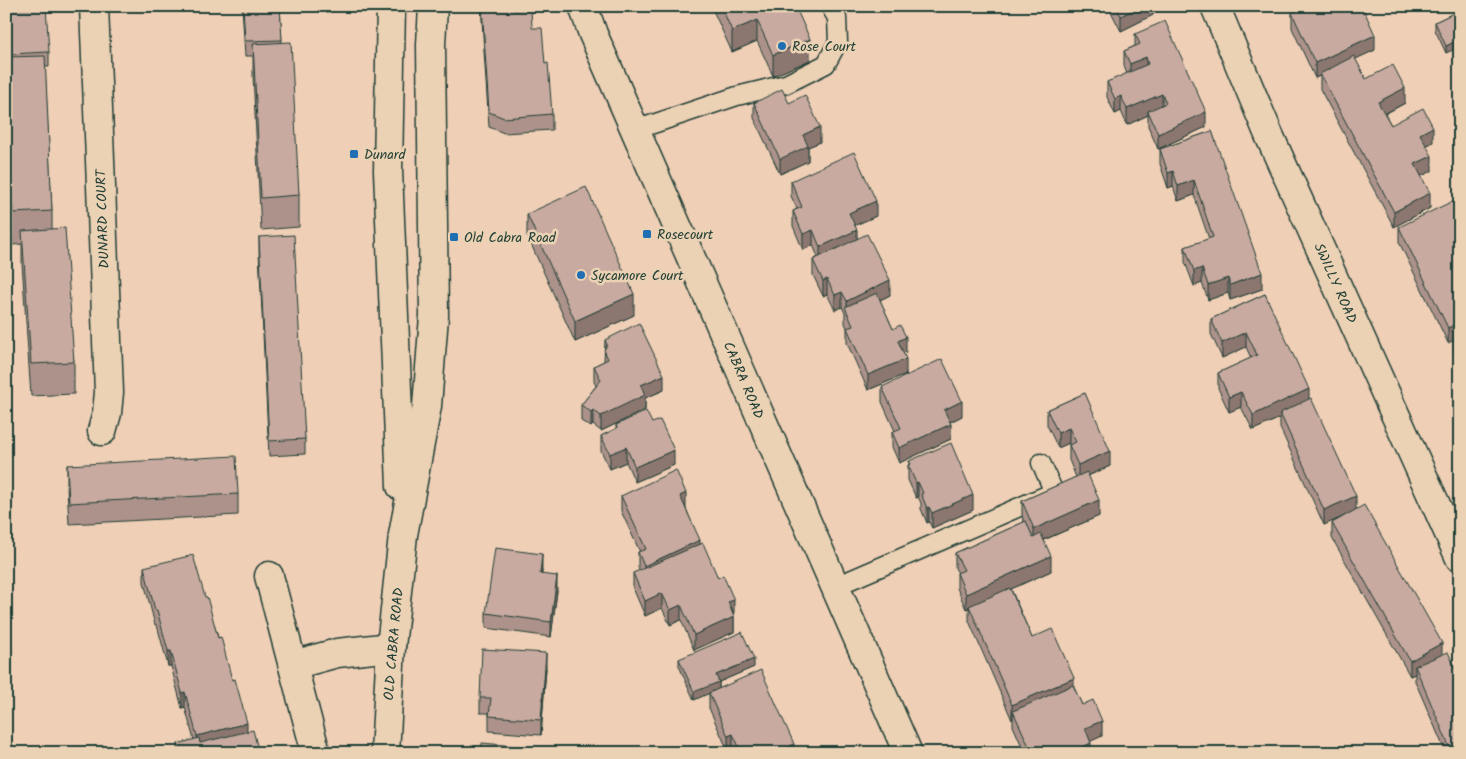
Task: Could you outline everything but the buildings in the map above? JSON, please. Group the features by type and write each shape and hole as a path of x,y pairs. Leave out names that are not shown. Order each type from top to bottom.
{"main road":[{"name":"DUNARD COURT","path":"94,6 110,392 102,432"},
{"name":"OLD CABRA ROAD","path":"392,6 388,171 403,535"},
{"name":"OLD CABRA ROAD","path":"385,753 391,647 403,535 427,406 434,316 431,45 433,6"},
{"name":"CABRA ROAD","path":"583,6 635,130 908,753"},
{"name":"SWILLY ROAD","path":"1215,6 1269,135 1460,558"},
{"path":"269,576 316,753"},
{"path":"293,665 337,653 391,647"}],"lane":[{"path":"635,130 737,96 786,84 826,64 838,42 836,18 830,6"},
{"path":"834,587 1054,492 1041,463"}],"place":[{"name":"Rose Court","path":"782,46"},
{"name":"Dunard","path":"354,154"},
{"name":"Rosecourt","path":"647,234"},
{"name":"Old Cabra Road","path":"454,237"},
{"name":"Sycamore Court","path":"581,275"}]}
